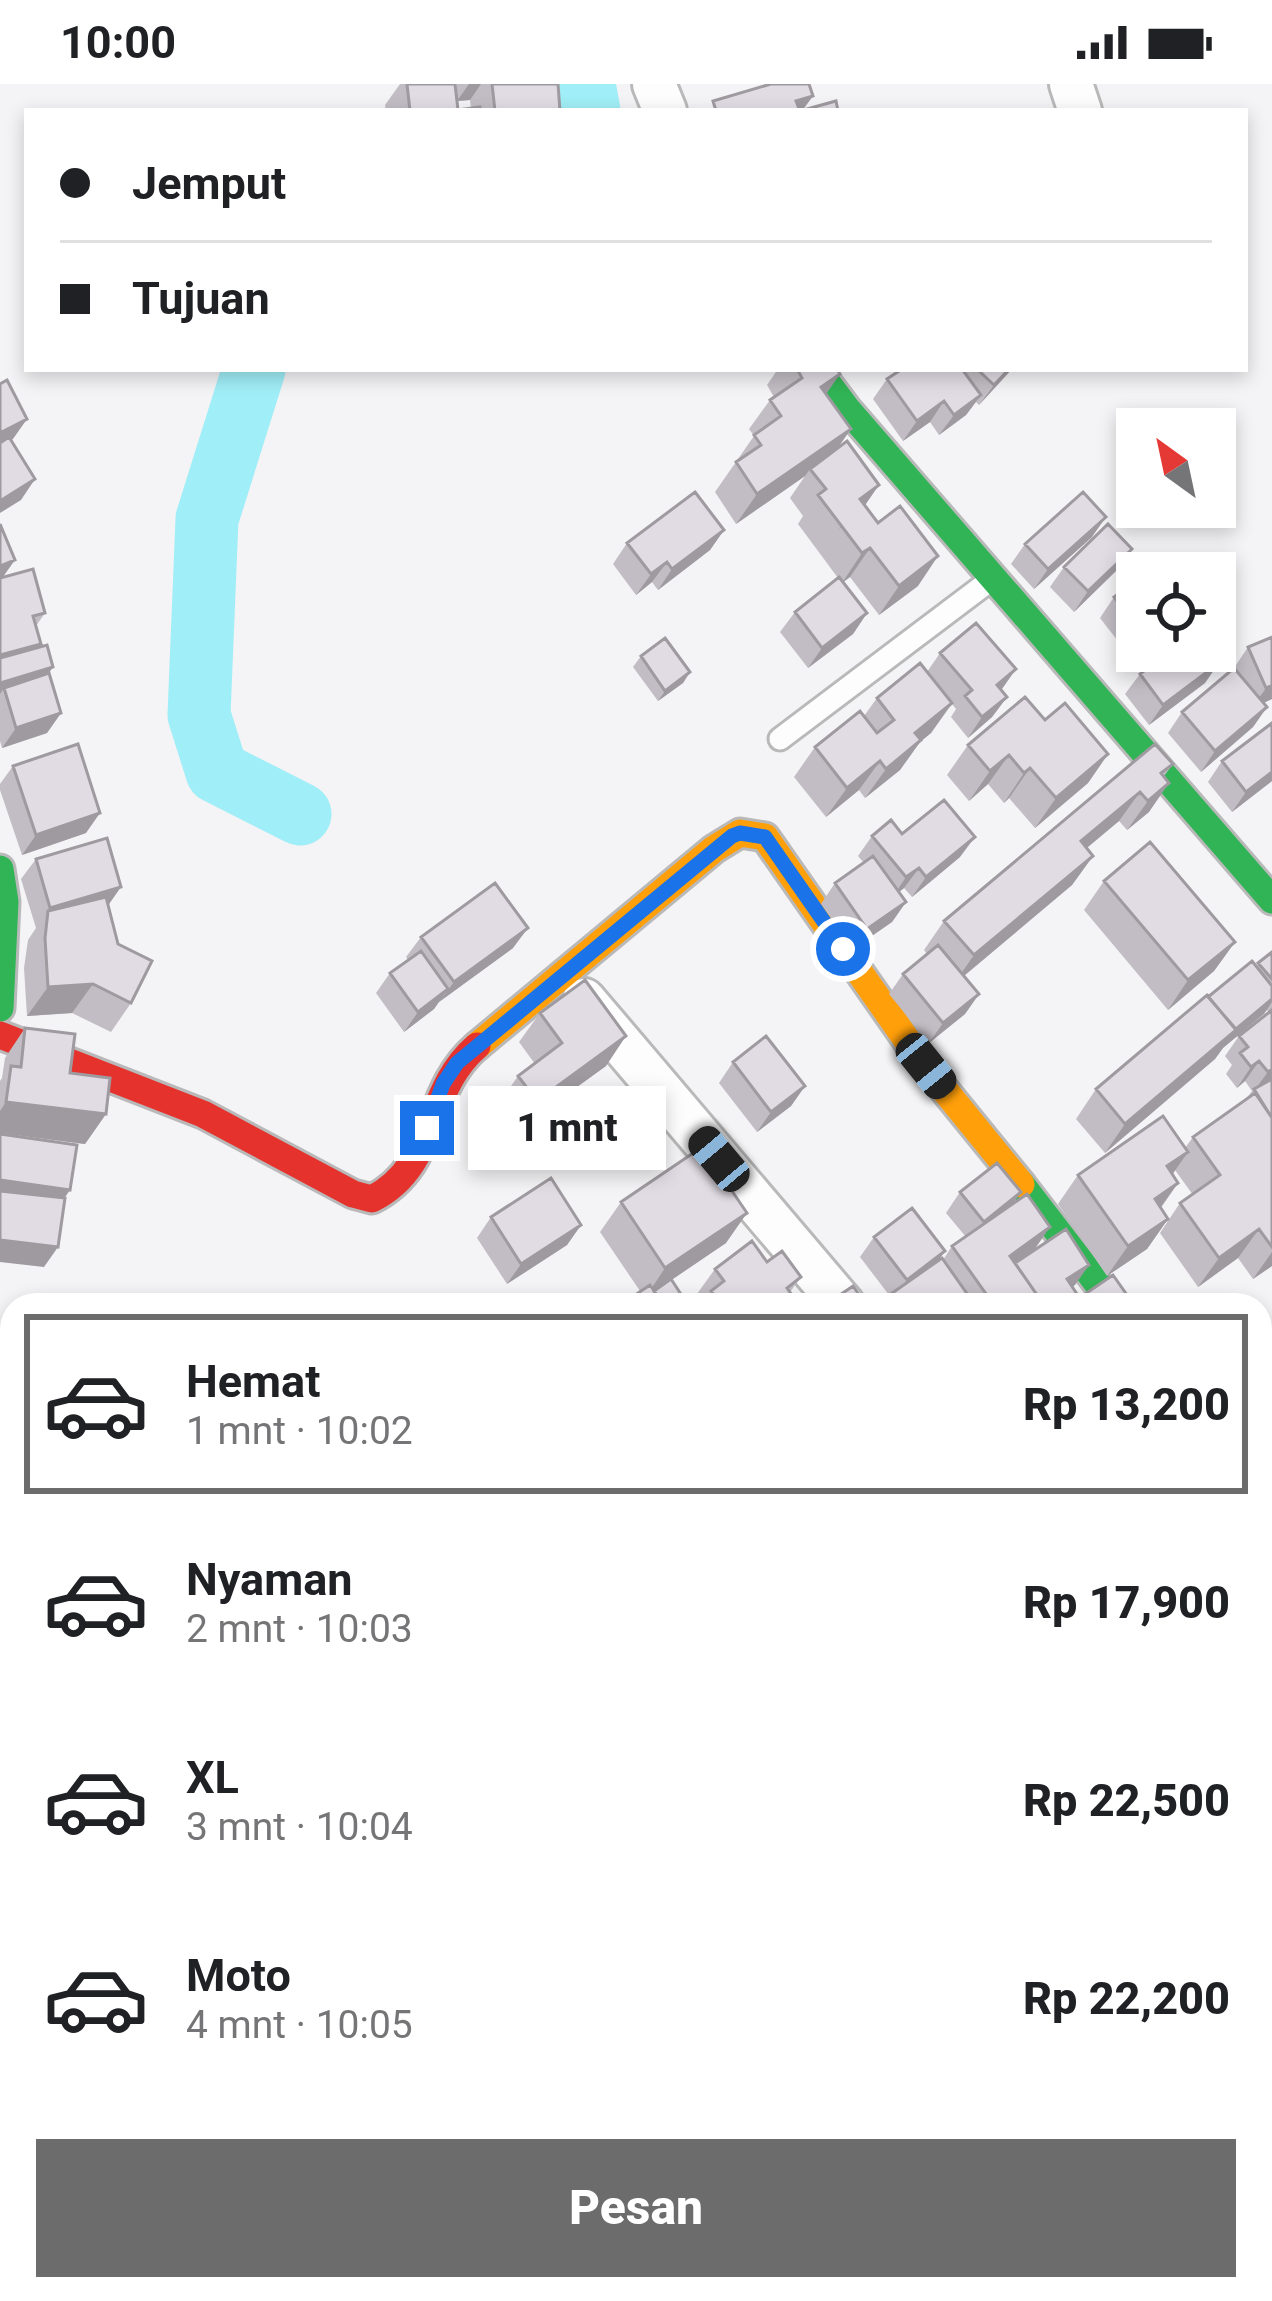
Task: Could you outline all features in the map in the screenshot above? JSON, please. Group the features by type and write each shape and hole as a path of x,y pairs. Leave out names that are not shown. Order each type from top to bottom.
{"street":[{"path":"819,372 992,579 1272,900"},
{"path":"0,1035 203,1114 353,1194 372,1199 400,1186 410,1171 443,1084 457,1063 732,836 765,837 926,1066 1105,1293"},
{"path":"0,868 4,902 0,1008"},
{"path":"564,976 833,1293"}],"lane":[{"path":"780,739 992,579"}],"building":[{"path":"407,84 455,84 458,108 410,108"},
{"path":"492,84 558,84 560,108 495,108"},
{"path":"771,84 809,84 813,96 796,101 799,108 715,108 713,101"},
{"path":"836,101 837,108 811,108"},
{"path":"799,372 839,372 821,387 851,429 757,494 736,462 761,445 754,435 781,416 770,400 802,378"},
{"path":"898,372 964,372 981,395 954,415 944,401 917,421 887,379"},
{"path":"980,372 1006,372 994,385"},
{"path":"7,380 27,419 0,433 0,384"},
{"path":"9,437 35,479 0,501 0,443"},
{"path":"847,441 879,485 860,499 878,523 900,506 938,556 899,586 870,548 862,553 818,495 826,489 810,469"},
{"path":"695,492 724,530 672,569 667,562 651,574 627,543"},
{"path":"1083,492 1106,517 1048,569 1025,544"},
{"path":"0,524 15,560 0,566"},
{"path":"1108,524 1132,549 1116,552 1116,564 1088,591 1064,567"},
{"path":"33,569 45,613 33,616 41,644 0,655 0,578"},
{"path":"839,577 867,613 822,648 795,612"},
{"path":"976,623 1016,669 997,685 1007,697 982,717 965,696 972,690 940,653"},
{"path":"1272,637 1272,685 1266,688 1248,647"},
{"path":"665,638 690,672 665,691 641,656"},
{"path":"47,645 53,667 0,683 0,658"},
{"path":"920,663 952,703 915,733 921,740 886,769 880,761 847,788 815,747 860,711 877,733 894,720 877,698"},
{"path":"1236,670 1267,707 1215,751 1182,712"},
{"path":"1143,672 1207,672 1163,705"},
{"path":"49,673 61,713 16,728 4,688"},
{"path":"1025,697 1045,720 1065,703 1108,754 1056,798 1030,768 1024,773 1009,755 990,771 968,745"},
{"path":"1272,723 1272,772 1246,792 1222,761"},
{"path":"78,744 100,813 36,835 13,766"},
{"path":"1155,744 1173,764 1161,773 1169,783 1148,801 1140,792 1081,841 1093,856 974,955 944,921"},
{"path":"944,800 975,837 926,877 919,868 906,877 872,836 891,820 902,834"},
{"path":"107,838 121,887 50,908 36,859"},
{"path":"1150,842 1235,942 1188,980 1104,881"},
{"path":"873,856 906,902 867,929 835,883"},
{"path":"495,883 528,928 454,982 421,937"},
{"path":"106,897 118,944 152,961 131,1003 93,984 48,987 48,911"},
{"path":"938,945 979,994 943,1023 903,974"},
{"path":"421,951 448,989 418,1012 390,973"},
{"path":"1272,952 1272,979 1258,963"},
{"path":"1252,961 1272,986 1272,999 1236,1029 1208,997"},
{"path":"585,980 626,1036 537,1101 518,1076 562,1043 540,1013"},
{"path":"1207,995 1236,1030 1125,1124 1096,1089"},
{"path":"1272,1010 1272,1069 1268,1072 1259,1061 1251,1067 1240,1053 1248,1047 1239,1036"},
{"path":"25,1028 75,1034 70,1073 110,1078 106,1114 6,1102 11,1066 21,1067"},
{"path":"766,1036 805,1086 771,1112 733,1062"},
{"path":"1272,1079 1272,1118 1254,1089"},
{"path":"1255,1093 1272,1118 1272,1247 1259,1229 1219,1258 1180,1203 1220,1175 1193,1137"},
{"path":"1163,1116 1188,1152 1167,1166 1178,1183 1155,1199 1168,1219 1128,1246 1078,1175"},
{"path":"0,1134 77,1145 70,1190 0,1180"},
{"path":"702,1147 747,1213 665,1268 621,1202"},
{"path":"997,1163 1021,1192 984,1222 960,1192"},
{"path":"551,1178 581,1225 521,1264 491,1217"},
{"path":"0,1191 65,1198 58,1247 0,1240"},
{"path":"1027,1194 1050,1227 1010,1256 1036,1293 985,1293 952,1246"},
{"path":"912,1208 945,1251 907,1280 874,1237"},
{"path":"1066,1229 1089,1265 1067,1279 1076,1293 1036,1293 1015,1263"},
{"path":"752,1241 767,1262 782,1251 801,1277 787,1288 791,1293 713,1293 724,1281 715,1269"},
{"path":"942,1258 967,1293 892,1293"},
{"path":"1113,1275 1126,1293 1087,1293"},
{"path":"671,1279 680,1293 655,1293"}],"waterway":[{"path":"584,84 588,108"},
{"path":"253,372 207,519 199,715 217,772 300,814"}],"traffic: fast":[{"path":"819,372 1272,900"},
{"path":"0,869 5,902 0,1008"},
{"path":"1021,1184 1105,1293"}],"traffic: slow":[{"path":"477,1046 714,849 740,833 765,837 925,1066 1021,1184"}],"traffic: jam":[{"path":"0,1035 203,1114 353,1194 372,1199 409,1168 448,1084 477,1046"}],"route":[{"path":"427,1128 443,1084 457,1063 732,836 765,837 843,949"}]}
